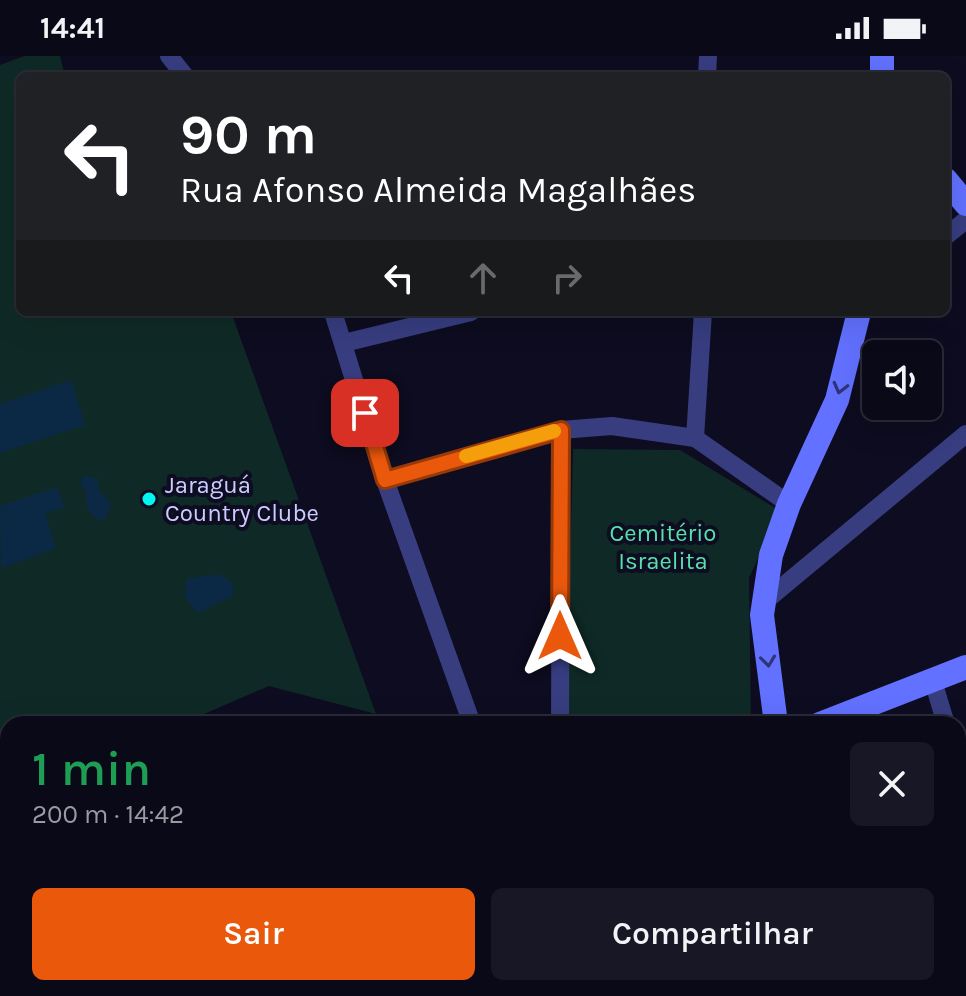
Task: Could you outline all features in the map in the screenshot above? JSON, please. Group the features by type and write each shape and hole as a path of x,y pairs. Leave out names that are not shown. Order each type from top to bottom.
{"street":[{"path":"169,56 182,72"},
{"path":"950,185 966,204"},
{"path":"950,233 966,220"},
{"path":"334,316 385,480 469,716"},
{"path":"344,343 455,316"},
{"path":"695,438 703,316"},
{"path":"775,716 764,602 771,555 789,504 837,400 858,316"},
{"path":"385,480 561,430 612,426 695,438 789,504"},
{"path":"560,716 561,430"},
{"path":"764,602 966,434"},
{"path":"841,716 966,667"},
{"path":"933,681 944,716"}],"green space":[{"name":"Jaraguá Country Clube","path":"24,56 60,56 64,72 16,72 16,316 232,316 376,714 269,686 200,716 0,716 0,65"},
{"name":"Cemitério Israelita","path":"573,449 680,450 780,511 749,578 751,716 566,716"}],"water":[{"path":"71,380 85,425 0,453 0,404"},
{"path":"85,476 98,479 98,488 111,505 105,520 96,519 87,508 86,492 80,482"},
{"path":"57,487 65,507 45,514 56,548 1,568 0,506"},
{"path":"220,574 232,583 233,596 197,613 185,597 186,579"}],"slow traffic":[{"path":"466,456 554,431"}],"place":[{"name":"Jaraguá Country Clube","path":"149,499"}],"route":[{"path":"365,413 385,480 561,430 560,636"}]}
